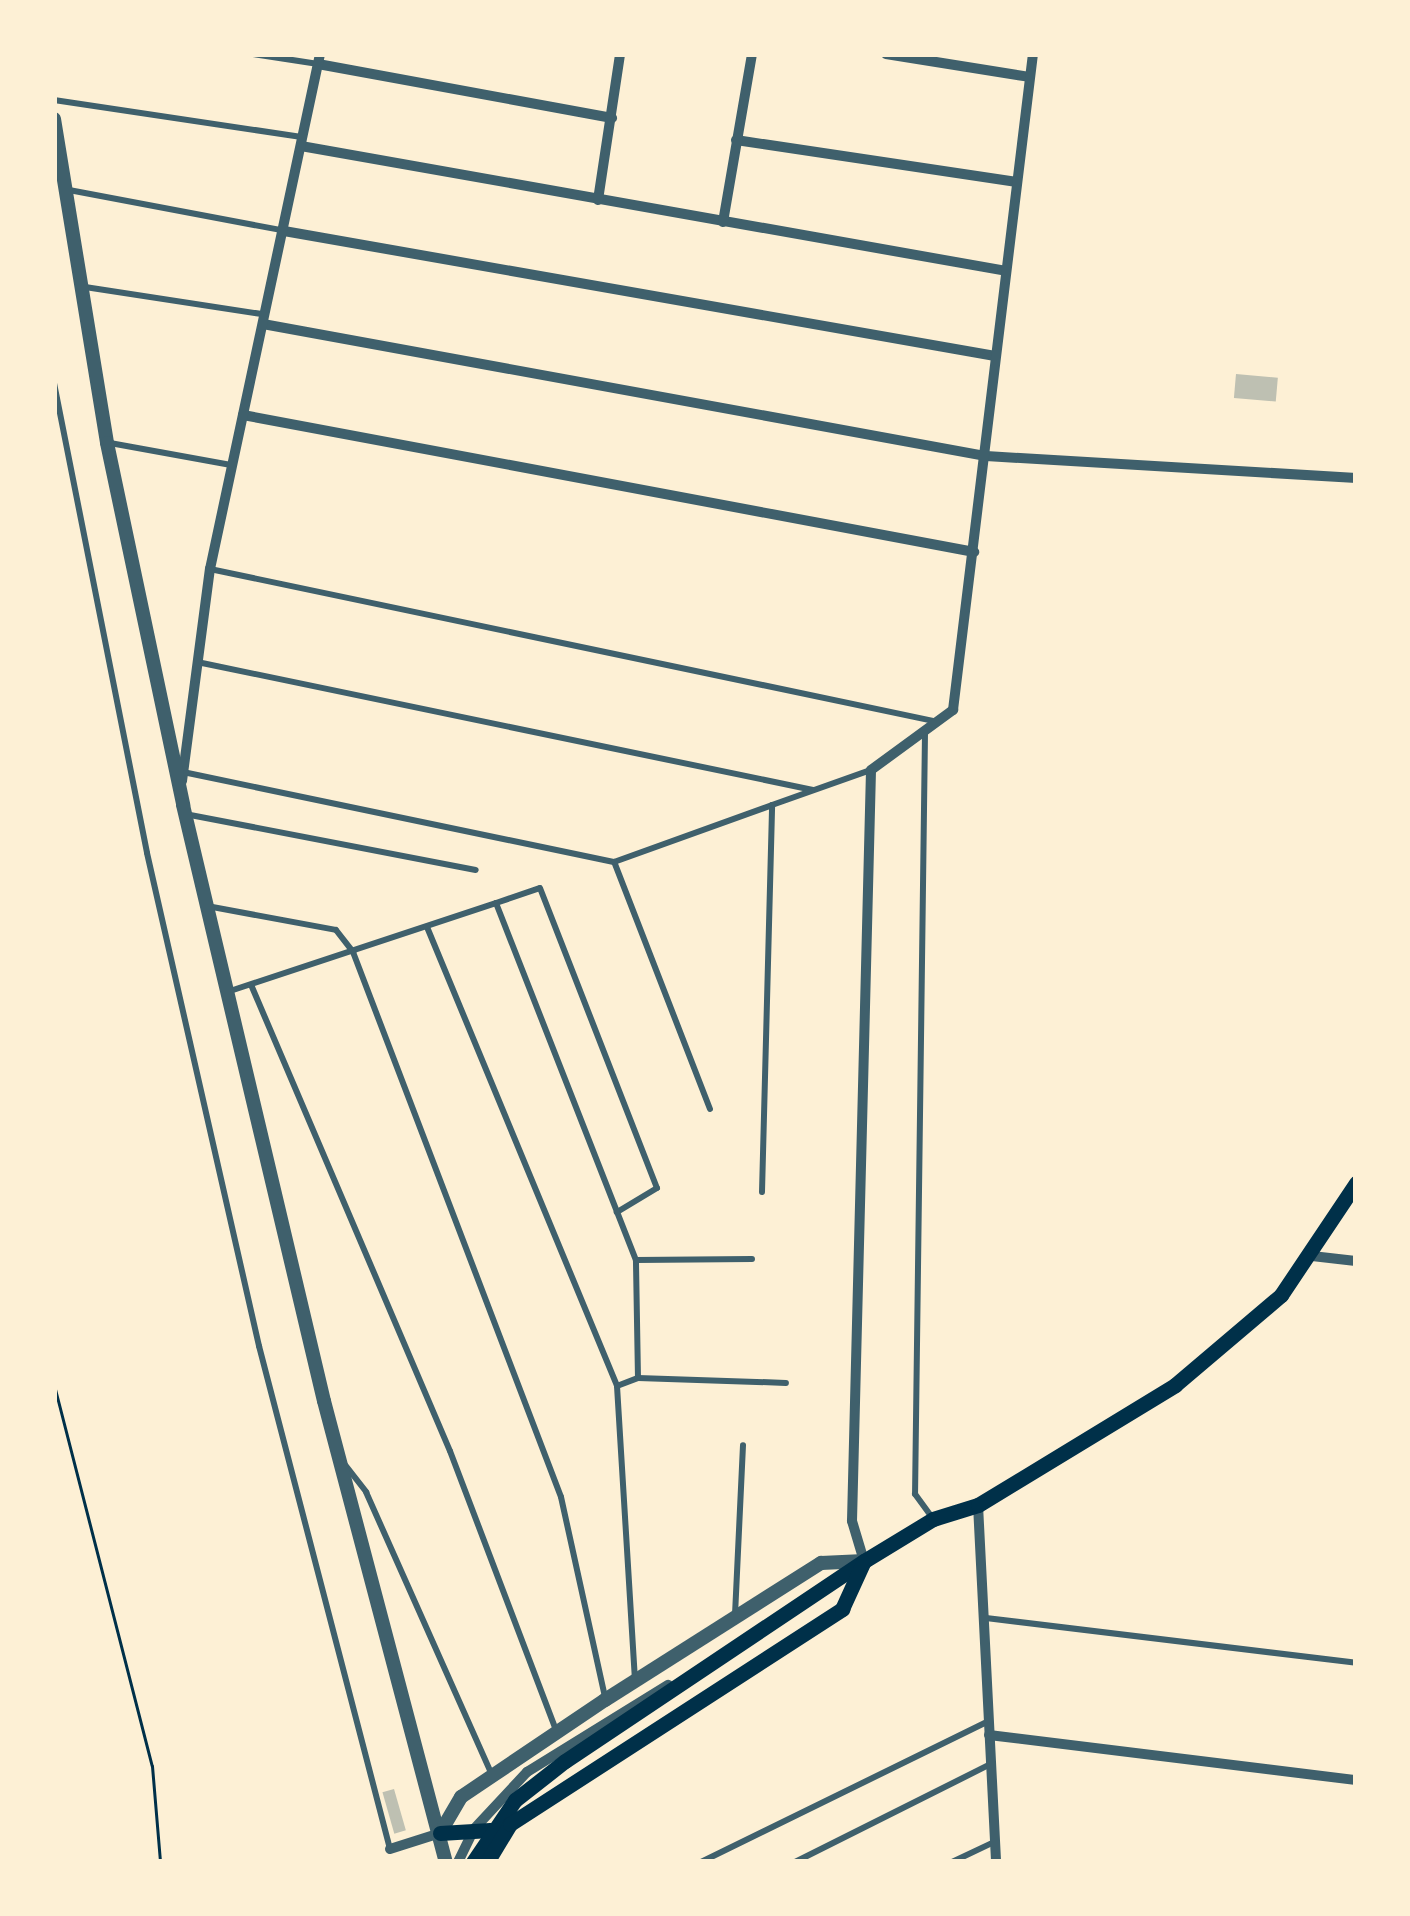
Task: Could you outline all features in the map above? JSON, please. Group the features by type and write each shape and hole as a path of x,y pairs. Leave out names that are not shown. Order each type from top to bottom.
{"main road":[{"path":"473,1862 515,1800 703,1668 864,1561 933,1520 978,1504 1175,1385 1281,1295 1312,1256 1356,1183"},
{"path":"440,1833 473,1836 510,1824 842,1609 864,1561"},
{"path":"487,1862 510,1824"}],"street":[{"path":"598,200 620,54"},
{"path":"723,222 752,54"},
{"path":"886,54 1029,77"},
{"path":"390,1849 440,1833 461,1797 821,1563 864,1561 852,1521 871,770 953,710 1033,54"},
{"path":"180,792 202,663 210,569 319,59 612,118"},
{"path":"54,119 107,442 180,792 340,1458 446,1862"},
{"path":"736,140 1018,182"},
{"path":"302,142 598,200 1006,271"},
{"path":"284,231 995,356"},
{"path":"264,319 986,456 1356,478"},
{"path":"243,415 974,552"},
{"path":"1312,1256 1356,1261"},
{"path":"978,1504 996,1862"},
{"path":"458,1862 474,1829 526,1772 703,1668"},
{"path":"989,1735 1356,1780"}],"lane":[{"path":"253,54 319,59"},
{"path":"54,100 302,142"},
{"path":"65,190 284,231"},
{"path":"79,286 264,319"},
{"path":"54,383 147,853 259,1346 390,1849"},
{"path":"107,442 230,465"},
{"path":"210,569 938,722"},
{"path":"202,663 813,790"},
{"path":"925,733 915,1495 933,1520"},
{"path":"183,772 614,862 871,770"},
{"path":"762,1192 772,805"},
{"path":"185,814 476,870"},
{"path":"614,862 710,1109"},
{"path":"227,992 539,888 657,1188 617,1212"},
{"path":"496,903 636,1260 638,1378"},
{"path":"207,906 336,930 353,952 560,1497 605,1700"},
{"path":"427,927 617,1386 635,1682"},
{"path":"251,987 450,1451 557,1733"},
{"path":"636,1260 752,1259"},
{"path":"617,1386 638,1378 786,1383"},
{"path":"735,1617 743,1444"},
{"path":"340,1458 366,1492 493,1777"},
{"path":"986,1618 1356,1663"},
{"path":"701,1862 989,1721"},
{"path":"795,1862 991,1764"},
{"path":"952,1862 995,1841"}],"path":[{"path":"54,1385 152,1766 160,1862"}],"building":[{"path":"1236,374 1278,378 1276,402 1234,398"},
{"path":"394,1789 406,1830 394,1834 382,1792"}]}
